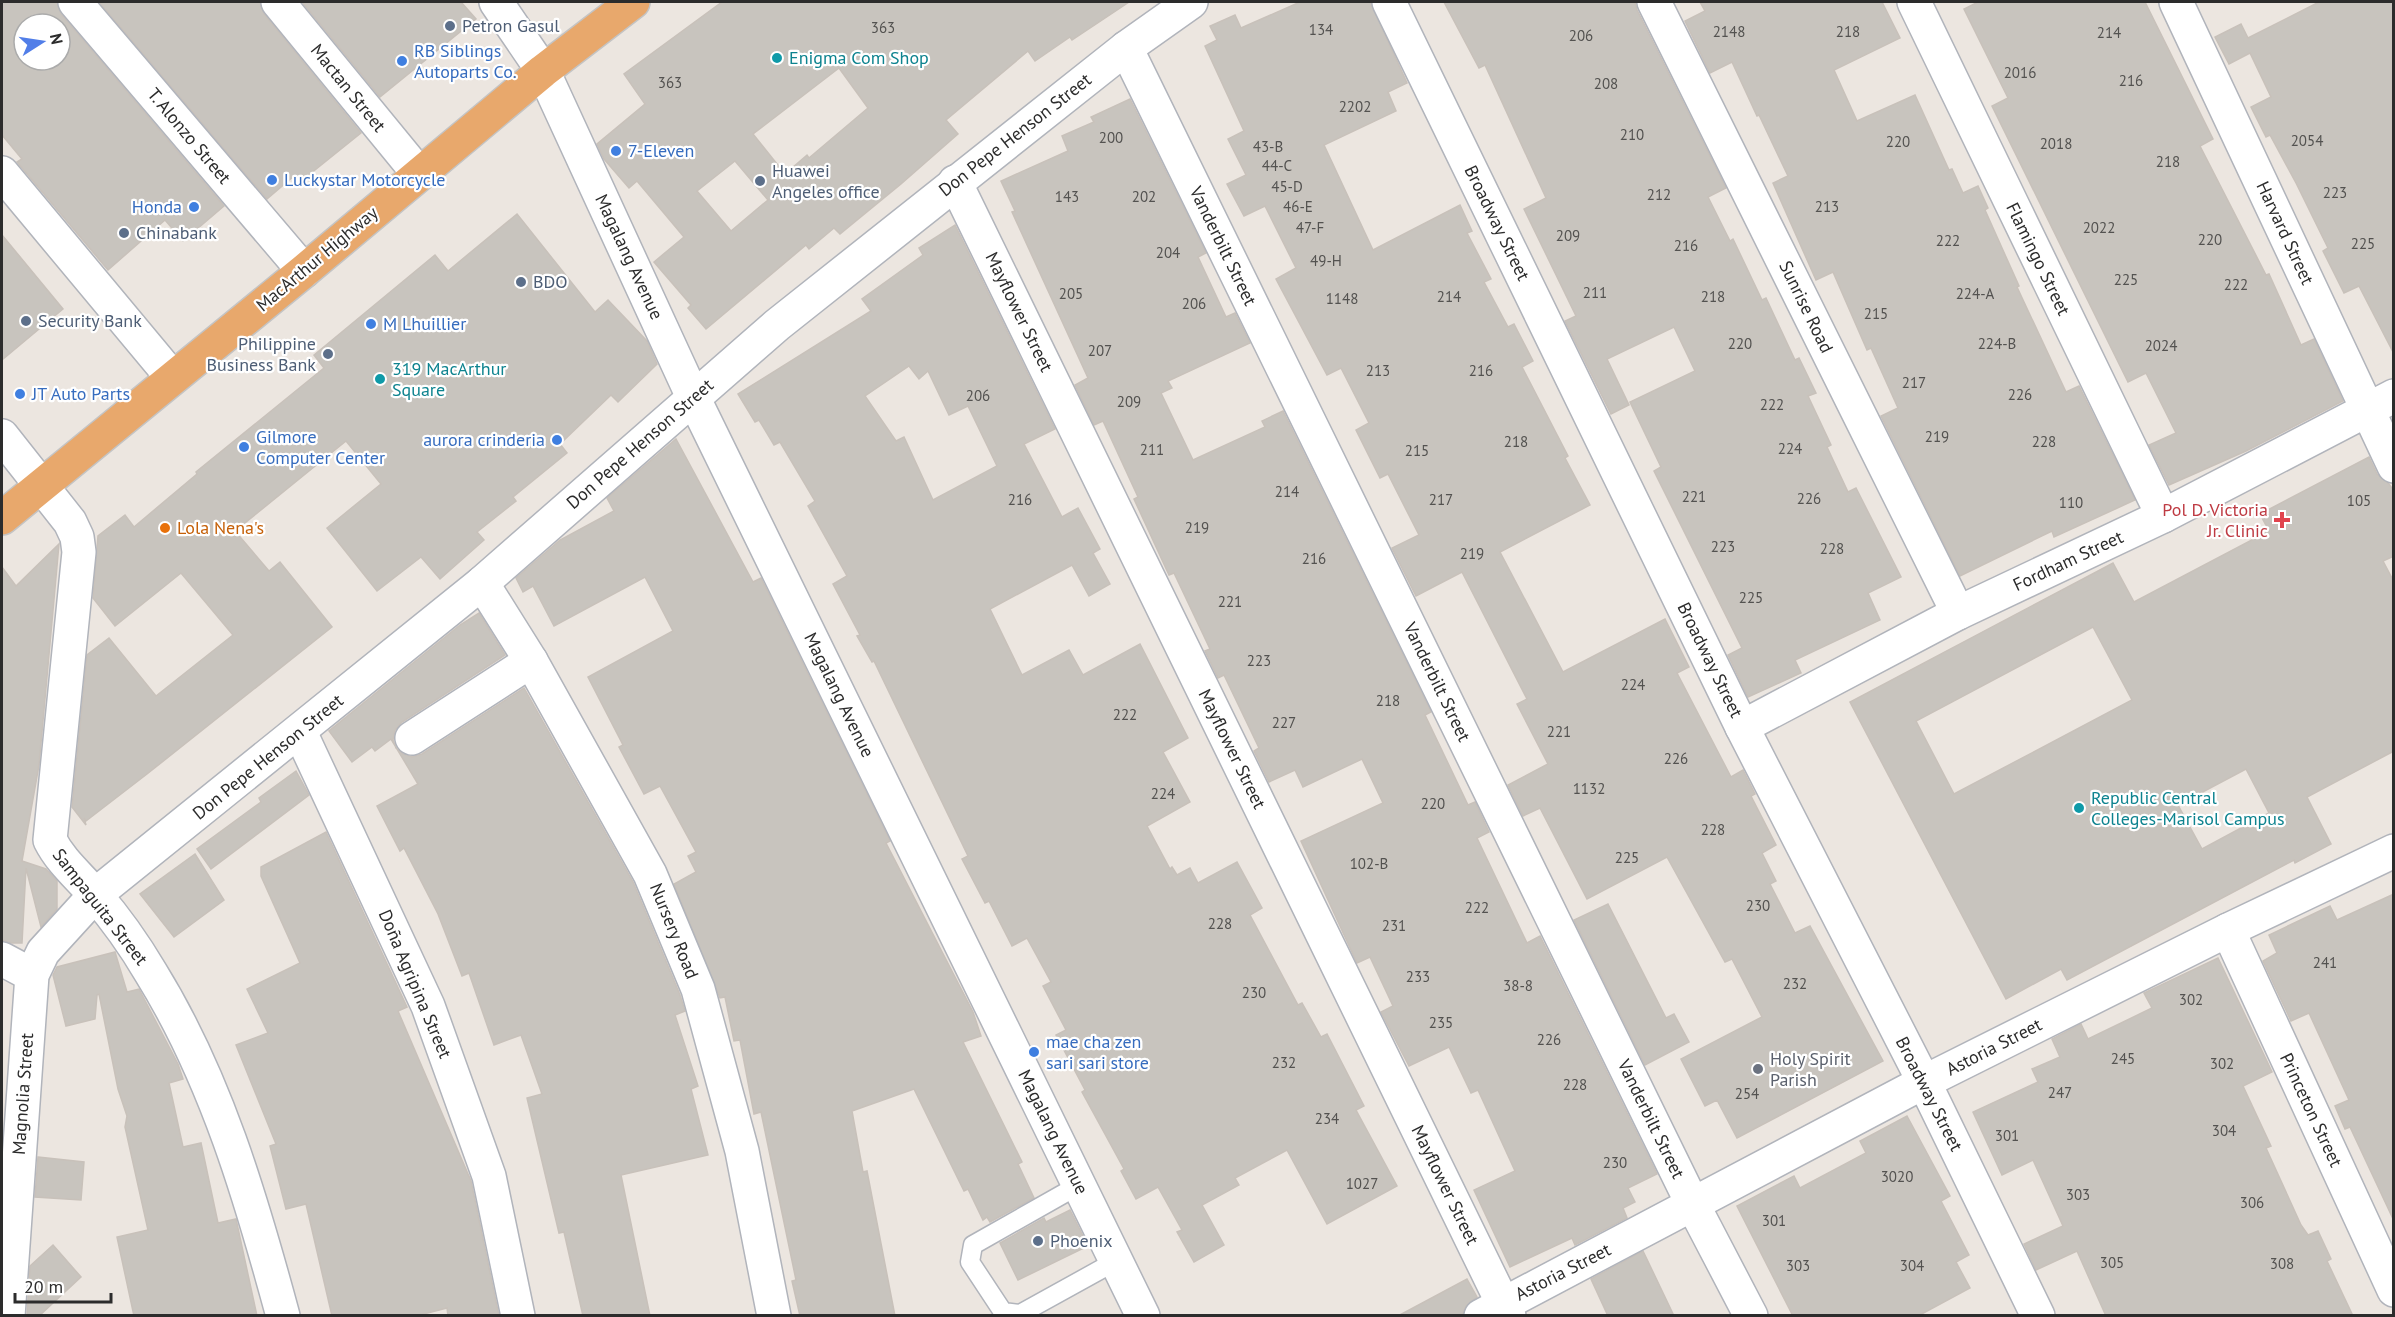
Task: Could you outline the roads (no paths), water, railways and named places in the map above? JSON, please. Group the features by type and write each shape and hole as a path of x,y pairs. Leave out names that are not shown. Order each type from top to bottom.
{"highway":[{"name":"MacArthur Highway","path":"2,518 304,271 543,71 633,2"}],"street":[{"name":"T. Alonzo Street","path":"75,2 304,271"},
{"name":"Mactan Street","path":"278,2 419,174"},
{"name":"Magalang Avenue","path":"496,2 543,71 693,397 1143,1316"},
{"name":"Don Pepe Henson Street","path":"95,895 482,583 777,325 1126,48 1191,2"},
{"name":"Broadway Street","path":"1389,2 1742,727 1924,1082 2038,1316"},
{"name":"Sunrise Road","path":"1654,2 1958,613"},
{"name":"Flamingo Street","path":"1914,2 2163,516"},
{"name":"Harvard Street","path":"2176,2 2381,403 2394,466"},
{"name":"Vanderbilt Street","path":"1126,48 1694,1205 1751,1316"},
{"path":"2,173 172,377"},
{"name":"Mayflower Street","path":"955,182 1498,1311"},
{"name":"Fordham Street","path":"1742,727 1958,613 2163,516 2381,403"},
{"name":"Sampaguita Street","path":"2,436 70,522 79,552 50,840 63,860 95,895 150,971 176,1014 224,1125 261,1234 283,1316"},
{"name":"Nursery Road","path":"482,583 531,661 650,874 698,989 742,1151 774,1316"},
{"path":"412,738 531,661"},
{"name":"Doña Agripina Street","path":"300,732 428,1006 489,1176 518,1316"},
{"name":"Astoria Street","path":"1498,1311 1924,1082 2228,930 2394,851"},
{"name":"Magnolia Street","path":"8,1316 7,1227 32,975 44,952 95,895"},
{"name":"Princeton Street","path":"2228,930 2394,1290"},
{"path":"2,959 32,975"}],"lane":[{"path":"1078,1185 973,1245 970,1262 1003,1312 1020,1314 1116,1260"}],"place":[{"name":"Petron Gasul","path":"450,26"},
{"name":"Enigma Com Shop","path":"777,58"},
{"name":"RB Siblings Autoparts Co.","path":"402,61"},
{"name":"7-Eleven","path":"616,151"},
{"name":"Luckystar Motorcycle","path":"272,180"},
{"name":"Huawei Angeles office","path":"760,181"},
{"name":"Honda","path":"194,207"},
{"name":"Chinabank","path":"124,233"},
{"name":"BDO","path":"521,282"},
{"name":"Security Bank","path":"26,321"},
{"name":"M Lhuillier","path":"371,324"},
{"name":"Philippine Business Bank","path":"328,354"},
{"name":"319 MacArthur Square","path":"380,379"},
{"name":"JT Auto Parts","path":"20,394"},
{"name":"aurora crinderia","path":"557,440"},
{"name":"Gilmore Computer Center","path":"244,447"},
{"name":"Pol D. Victoria Jr. Clinic","path":"2282,520"},
{"name":"Lola Nena's","path":"165,528"},
{"name":"Republic Central Colleges-Marisol Campus","path":"2079,808"},
{"name":"mae cha zen sari sari store","path":"1034,1052"},
{"name":"Holy Spirit Parish","path":"1758,1069"},
{"name":"Phoenix","path":"1038,1241"}]}
